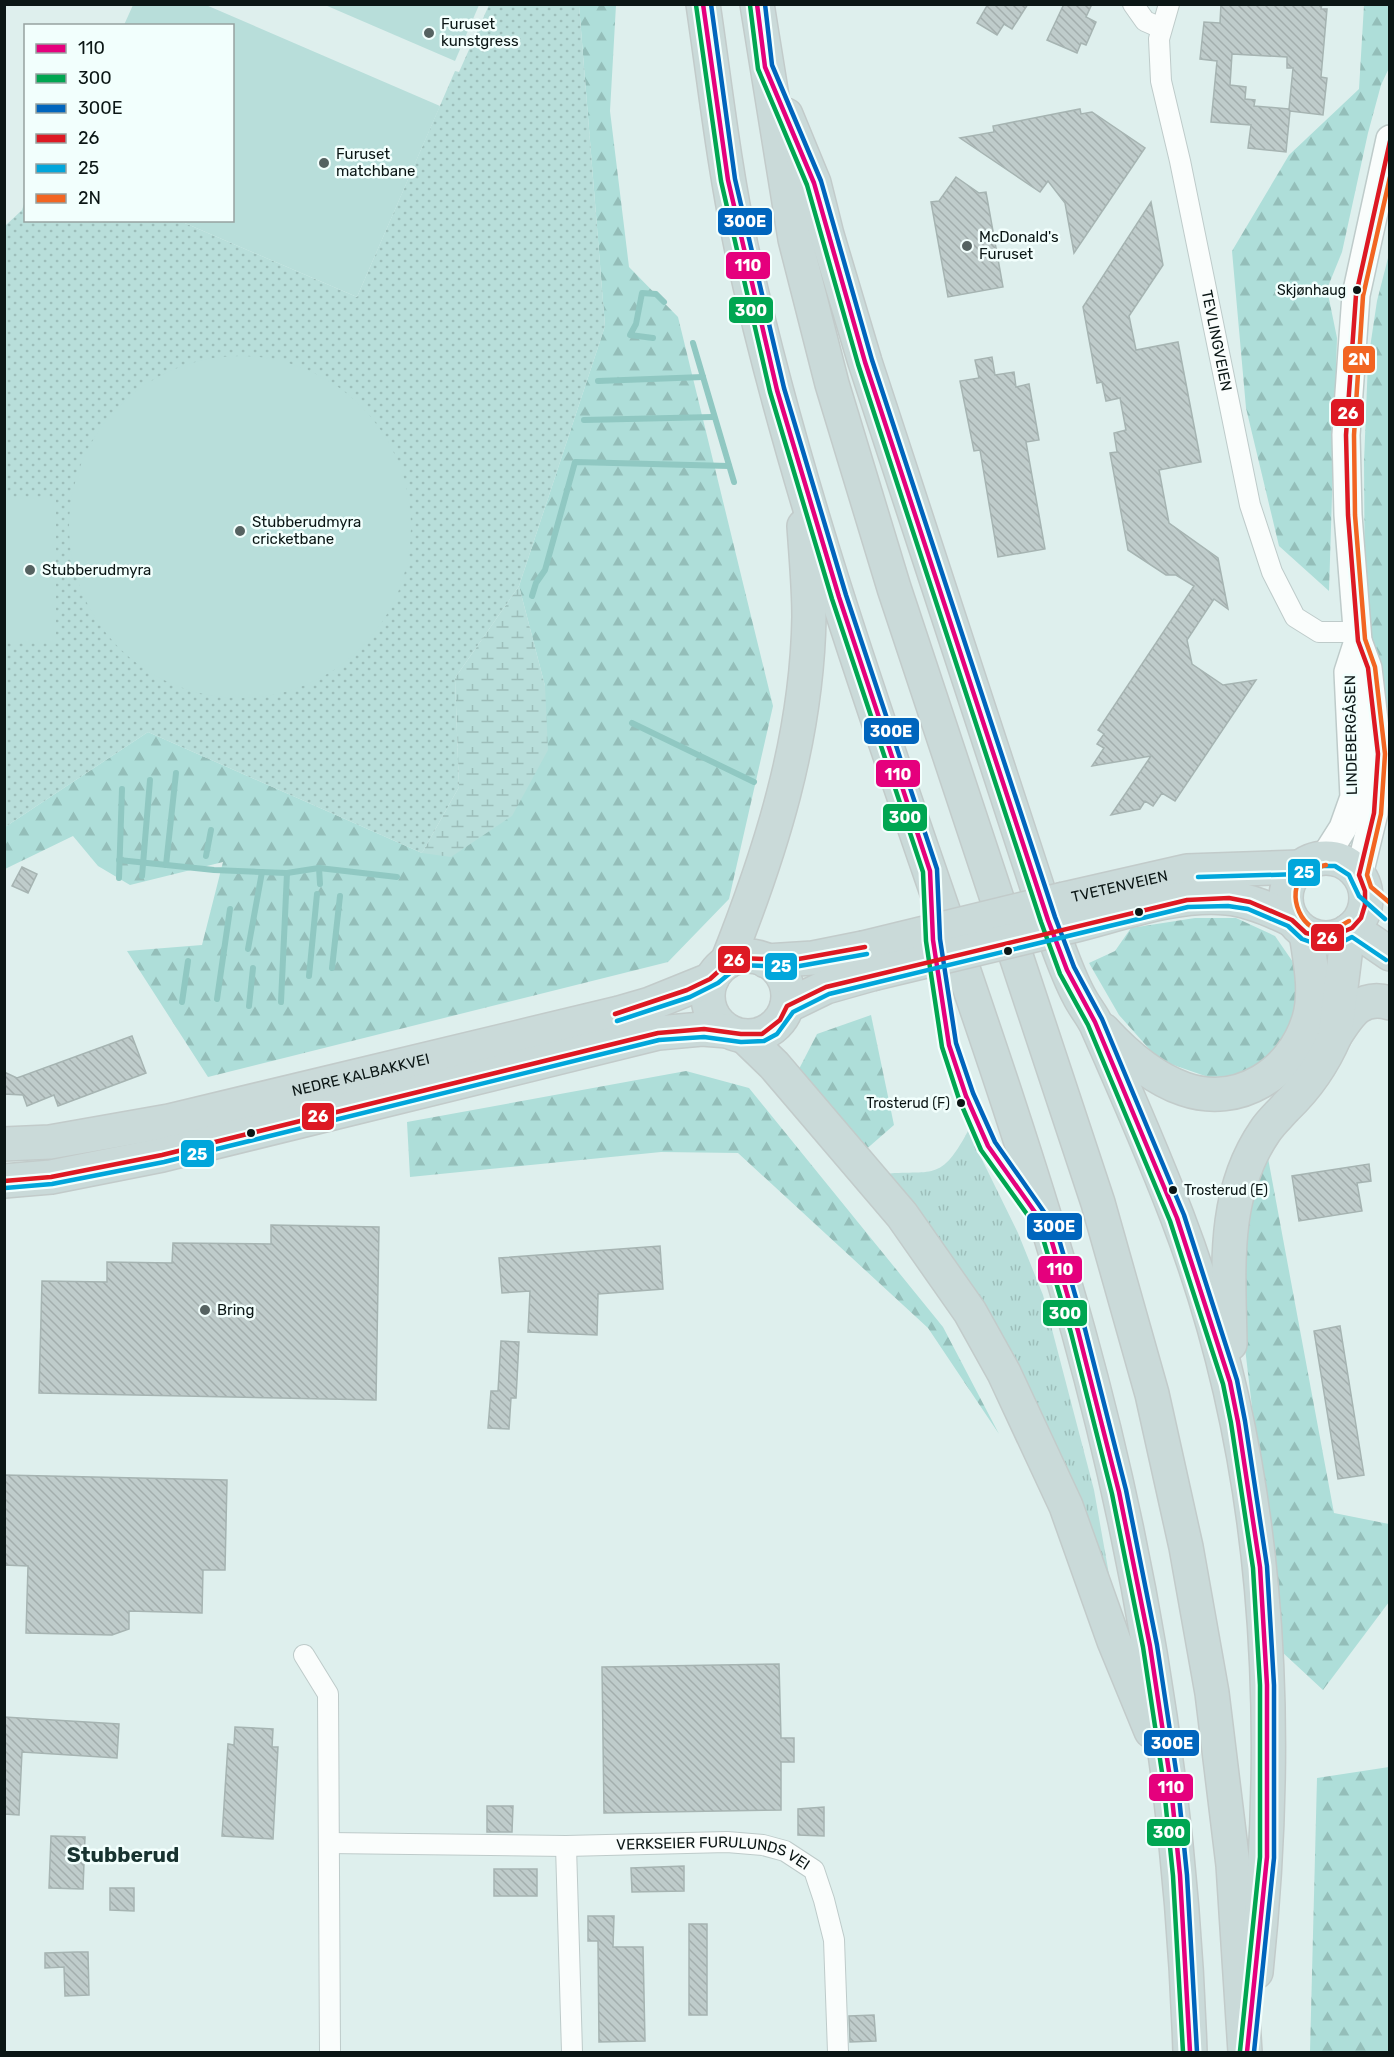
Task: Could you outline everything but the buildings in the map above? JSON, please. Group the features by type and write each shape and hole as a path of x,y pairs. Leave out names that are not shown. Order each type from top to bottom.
{"highway":[{"path":"703,4 728,180 741,244 777,390 881,730 1009,1109 1078,1331 1134,1558 1170,1778 1181,1887 1190,2052"},
{"path":"757,4 765,67 795,239 842,418 894,588 1098,1203 1152,1394 1186,1547 1212,1694 1233,1865 1246,2052"},
{"path":"765,67 814,183 859,342 1048,920 1067,970 1095,1022 1178,1218 1230,1382 1255,1522 1268,1685 1267,1857 1246,2052"},
{"path":"801,472 808,579 807,638 802,703 795,752 765,862 744,919 719,970 708,1002 718,1023 736,1034 774,1065 902,1215 970,1312 1004,1373 1066,1506 1114,1641 1170,1778"},
{"name":"TVETENVEIEN","path":"766,961 813,958 867,961 1068,912 1187,871 1343,862 1389,913"},
{"path":"1312,863 1289,883 1288,911 1299,926 1325,1031"},
{"path":"1230,1382 1230,1228 1236,1193 1249,1159 1273,1120 1313,1078 1350,930 1363,911 1362,883"},
{"name":"TVETENVEIEN","path":"1068,912 1159,905 1207,897 1229,898 1250,902 1328,938 1350,930"},
{"path":"1350,930 1389,954"},
{"path":"719,970 742,957 766,961 782,975 788,996 787,1006 771,1029 763,1034 736,1034"},
{"name":"TVETENVEIEN","path":"787,1006 826,987 867,961"},
{"name":"NEDRE KALBAKKVEI","path":"4,1144 80,1138 226,1109 650,1004 719,970"},
{"path":"1095,1022 1114,1042 1152,1072 1174,1084 1198,1092 1225,1094 1252,1087 1277,1072 1325,1031 1366,1001 1389,1003"},
{"name":"NEDRE KALBAKKVEI","path":"4,1181 92,1170 162,1155 658,1033 702,1029 736,1034"}],"street":[{"path":"1133,4 1145,21 1161,28"},
{"name":"TEVLINGVEIEN","path":"1169,4 1161,28 1158,56 1161,81 1180,161 1250,505 1268,560 1289,610 1295,617 1319,632 1357,637"},
{"name":"LINDEBERGÅSEN","path":"1362,883 1379,773 1368,668 1357,637 1346,471 1349,361 1356,295 1389,142"},
{"name":"LINDEBERGÅSEN","path":"1312,863 1343,828 1354,797 1348,672 1357,637"},
{"path":"304,1655 328,1694 330,2052"},
{"name":"VERKSEIER FURULUNDS VEI","path":"329,1843 566,1846 727,1842 763,1845 784,1851 814,1870 834,1940 838,2052"},
{"path":"566,1846 572,2052"}],"green space":[{"name":"Furuset matchbane","path":"133,5 206,5 440,106 357,297 182,222 234,222 234,24 124,24"},
{"name":"Furuset kunstgress","path":"325,5 479,5 455,61"},
{"path":"489,5 579,5 605,326 519,586 455,678 459,787 422,853 148,732 5,827 5,226 22,210 24,204 24,222 182,222 357,297 455,71 459,72"},
{"path":"579,5 616,5 610,111 629,267 678,317 773,706 729,899 668,962 208,1077 127,951 202,945 223,862 130,885 98,866 73,836 5,869 5,827 148,732 422,853 545,686 519,586 605,326"},
{"path":"1364,5 1389,5 1389,68 1381,85 1368,133 1342,252 1327,289 1337,338 1329,591 1279,546 1246,408 1232,251 1289,155 1359,89"},
{"path":"1389,254 1389,738 1365,613 1364,462 1368,361 1377,301"},
{"name":"Stubberudmyra cricketbane","path":"240,356 273,359 306,369 335,385 361,406 382,432 398,461 408,494 411,527 408,560 398,593 382,622 361,648 335,669 306,685 273,695 240,698 207,695 174,685 145,669 119,648 98,622 82,593 72,560 69,527 72,494 82,461 98,432 119,406 145,385 174,369 207,359"},
{"name":"Stubberudmyra","path":"5,498 56,498 56,643 5,643"},
{"path":"519,586 545,686 548,750 512,816 451,857 422,853 459,787 455,678"},
{"path":"1195,918 1236,918 1275,936 1295,965 1298,1002 1285,1038 1275,1056 1245,1076 1208,1077 1159,1060 1119,1015 1089,963 1115,951 1131,928"},
{"path":"871,1015 894,1125 863,1152 798,1071 817,1034"},
{"path":"686,1071 749,1088 943,1327 999,1434 928,1328 738,1153 661,1152 410,1177 407,1122"},
{"path":"968,1131 1018,1233 1043,1295 1094,1490 1115,1608 876,1175 931,1171 940,1167 958,1149"},
{"path":"1268,1158 1334,1513 1389,1524 1389,1602 1323,1690 1281,1651 1238,1289 1258,1169"},
{"path":"1389,1767 1389,2052 1310,2052 1317,1778"}],"waterway":[{"path":"653,338 630,335 636,324 642,293 656,294 664,302"},
{"path":"693,343 734,482"},
{"path":"598,381 703,377"},
{"path":"584,420 713,417"},
{"path":"532,596 536,583 545,570 575,462 729,466"},
{"path":"632,723 754,782"},
{"path":"166,865 176,773"},
{"path":"142,876 150,780"},
{"path":"119,878 122,789"},
{"path":"206,856 211,830"},
{"path":"119,860 214,870 287,873 319,868 397,877"},
{"path":"319,868 320,884"},
{"path":"248,949 262,872"},
{"path":"281,1002 287,873"},
{"path":"309,976 317,894"},
{"path":"332,968 340,896"},
{"path":"217,999 230,909"},
{"path":"182,1002 188,961"},
{"path":"249,1006 253,968"}],"transit line":[{"name":"110","path":"703,4 728,180 777,390 839,597 930,871 933,940 949,1045 966,1096 988,1146 1049,1232 1078,1331 1119,1492 1150,1646 1170,1778 1180,1875 1190,2052"},
{"name":"300E","path":"711,4 735,179 784,388 846,595 937,869 940,939 956,1043 973,1093 995,1142 1056,1229 1085,1329 1126,1490 1157,1645 1177,1777 1187,1875 1197,2052"},
{"name":"110","path":"757,4 765,67 814,183 865,362 1048,920 1067,970 1095,1022 1177,1218 1230,1382 1260,1567 1267,1685 1267,1857 1247,2052"},
{"name":"300E","path":"765,4 772,65 821,181 872,360 1055,917 1074,967 1102,1019 1184,1215 1237,1380 1267,1566 1274,1685 1274,1858 1254,2052"},
{"name":"300","path":"696,5 721,181 770,392 832,599 923,872 926,941 942,1047 959,1099 981,1150 1042,1235 1071,1333 1112,1494 1143,1647 1163,1779 1173,1876 1183,2052"},
{"name":"300","path":"750,5 758,69 807,185 858,364 1041,922 1060,974 1088,1025 1170,1221 1223,1384 1253,1568 1260,1685 1260,1857 1240,2051"},
{"name":"26","path":"4,1181 51,1177 162,1155 658,1033 704,1029 741,1034 762,1034 780,1020 787,1006 826,987 1187,900 1229,898 1250,902 1292,920 1306,933 1328,938 1352,928 1361,918 1365,905 1365,891 1359,875 1374,813 1378,754 1368,668 1358,641 1348,515 1346,435 1356,295 1390,141"},
{"name":"2N","path":"1390,177 1363,296 1354,435 1355,515 1365,639 1375,667 1385,754 1381,814 1367,875 1371,887 1390,903"},
{"name":"2N","path":"1326,865 1306,872 1298,882 1296,902 1299,912 1312,927 1321,930 1333,929 1349,921"},
{"name":"25","path":"1198,877 1300,874 1319,866 1335,866 1349,875 1359,896 1385,919"},
{"name":"25","path":"5,1188 52,1184 164,1162 659,1040 704,1037 741,1042 764,1041 777,1034 793,1012 829,994 1188,907 1228,906 1248,909 1288,926 1302,939 1316,944 1340,943 1352,937 1386,960"},
{"name":"26","path":"615,1014 687,990 710,979 729,962 738,958 793,960 865,947"},
{"name":"25","path":"617,1021 690,997 718,983 740,965 794,967 867,954"}],"place":[{"name":"Furuset kunstgress","path":"429,33"},
{"name":"Furuset matchbane","path":"324,163"},
{"name":"McDonald's Furuset","path":"967,246"},
{"name":"Skjønhaug","path":"1357,290"},
{"name":"Stubberudmyra cricketbane","path":"240,531"},
{"name":"Stubberudmyra","path":"30,570"},
{"name":"Trosterud (F)","path":"961,1103"},
{"name":"Trosterud (E)","path":"1173,1190"},
{"name":"Bring","path":"205,1310"}],"district":[{"name":"Stubberud","path":"123,1855"}]}
